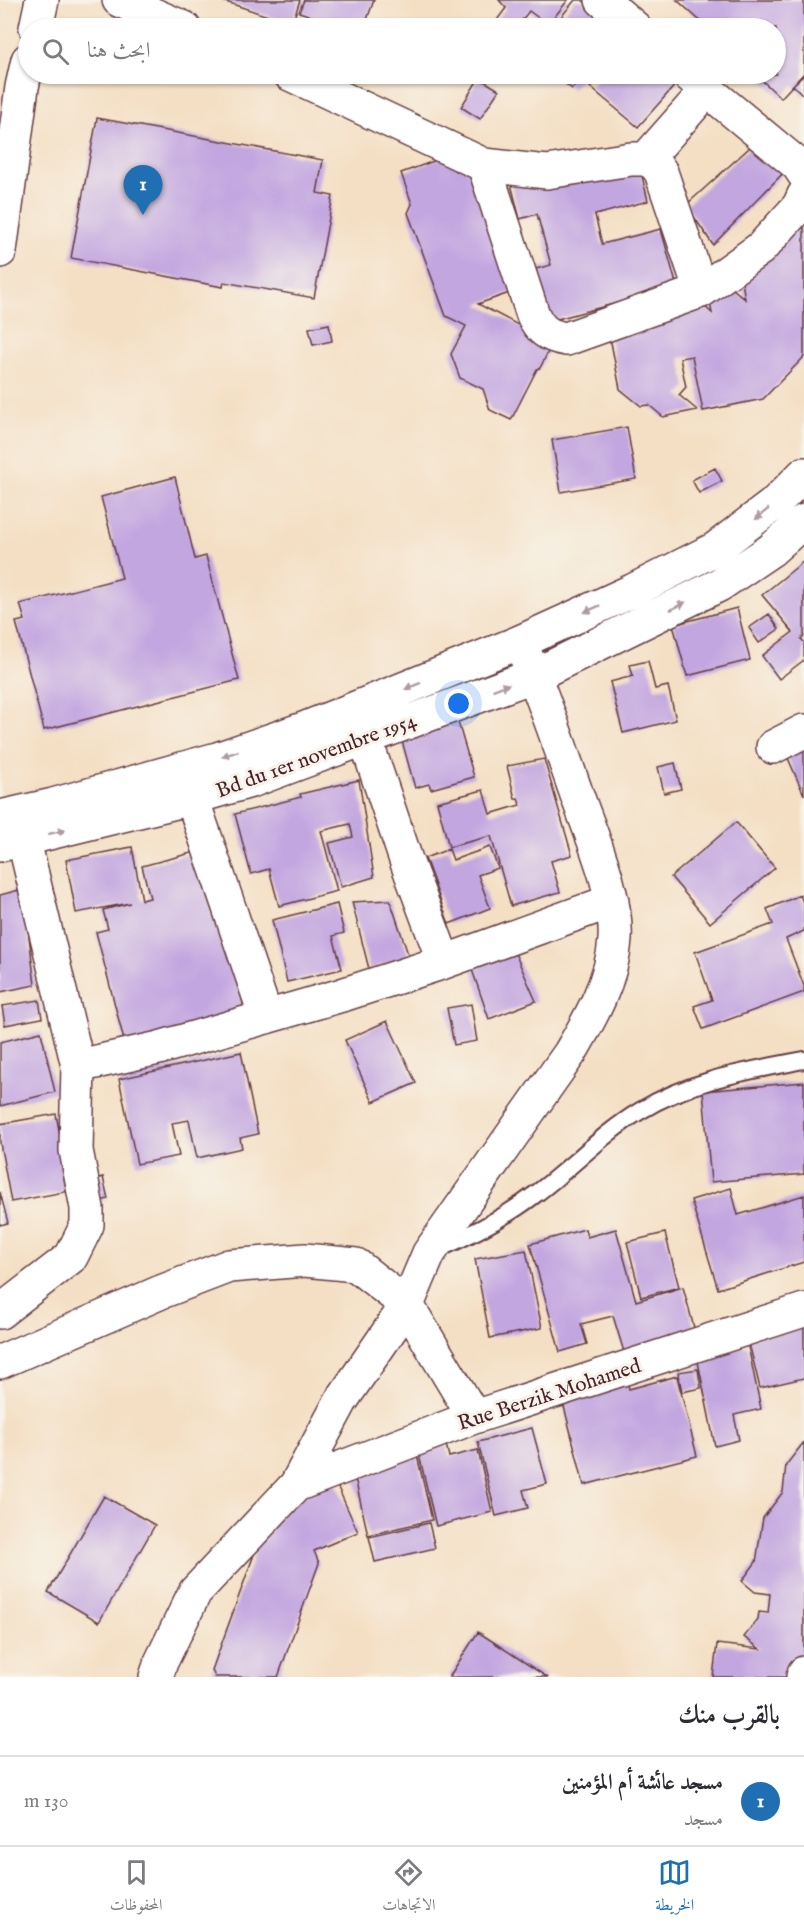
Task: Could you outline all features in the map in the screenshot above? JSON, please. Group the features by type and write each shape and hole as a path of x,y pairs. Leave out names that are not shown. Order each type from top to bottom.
{"street":[{"path":"38,18 42,0"},
{"path":"118,0 160,18"},
{"path":"602,0 623,18"},
{"path":"0,251 23,84"},
{"path":"311,84 484,165 547,172 630,159 646,159 655,164 661,172 701,291"},
{"path":"646,159 697,84"},
{"path":"700,84 798,165 804,174"},
{"path":"484,165 539,328 553,336 566,339 701,291 761,248 799,206 804,195"},
{"path":"0,817 53,805 218,759 306,728 520,642 632,591 715,549 774,504 804,474"},
{"name":"Bd du 1er novembre 1954","path":"12,843 251,781 535,675 719,585 771,550 804,521"},
{"path":"156,1677 195,1592 296,1485 341,1401 407,1305 429,1252 570,1053 588,1023 610,967 615,939 612,901 535,675 520,642"},
{"path":"773,747 804,732"},
{"path":"365,738 406,860 444,962"},
{"path":"192,798 266,1017"},
{"path":"0,1311 71,1257 87,1226 87,1208 76,1150 78,1066 12,843"},
{"path":"78,1066 159,1048 342,995 444,962 612,901"},
{"path":"0,1362 161,1292 229,1266 305,1260 356,1265 407,1305 474,1417"},
{"name":"Rue Berzik Mohamed","path":"296,1485 474,1417 804,1310"}],"lane":[{"path":"429,1252 472,1234 536,1194 609,1132 641,1110 720,1076 804,1060"}],"building":[{"path":"220,0 300,0 294,18 274,18"},
{"path":"304,0 374,0 368,18 318,18 299,12"},
{"path":"499,0 568,0 554,18 538,18 529,11 524,18 498,18 506,8"},
{"path":"575,0 582,0 604,18 560,18"},
{"path":"677,0 804,0 804,73 781,98 766,84 786,84 786,18 697,18"},
{"path":"804,75 804,96 793,85"},
{"path":"475,84 489,84 499,90 480,119 461,107"},
{"path":"566,84 576,84 572,89"},
{"path":"593,84 676,84 638,127 590,87"},
{"path":"97,118 323,160 317,193 333,196 314,298 224,282 223,287 71,258"},
{"path":"759,139 790,166 713,245 686,205"},
{"path":"453,154 477,176 518,290 478,304 545,339 549,350 511,420 490,410 483,389 460,378 451,354 466,326 446,316 408,213 412,204 401,173"},
{"path":"639,163 648,201 595,215 602,244 661,229 677,287 546,322 532,270 551,265 537,214 520,219 511,184"},
{"path":"804,211 804,357 763,399 703,411 692,356 680,358 686,387 679,395 697,410 663,417 649,405 641,406 620,389 609,332 673,319 670,307 698,301 712,313 708,293 732,288 745,299 742,282"},
{"path":"329,324 332,341 313,345 309,328"},
{"path":"627,427 636,479 561,492 552,440"},
{"path":"715,468 722,481 699,493 692,480"},
{"path":"175,477 195,559 206,556 239,680 44,730 16,622 25,620 20,604 122,578 101,497"},
{"path":"804,561 804,636 801,639 804,642 804,660 779,679 762,656 793,632 762,595"},
{"path":"737,608 750,660 687,676 673,625"},
{"path":"769,614 779,629 759,643 749,628"},
{"path":"648,661 655,689 668,686 676,720 623,733 610,682 633,676 630,665"},
{"path":"456,715 474,777 431,789 429,784 415,788 399,730"},
{"path":"804,740 804,795 784,749"},
{"path":"544,759 572,855 551,861 560,892 511,906 491,836 449,847 437,802 483,790 490,814 520,805 518,798 515,799 507,766"},
{"path":"675,763 681,789 664,793 658,767"},
{"path":"359,780 374,877 341,887 329,843 353,837 350,824 321,831 337,891 279,906 269,869 251,874 235,814 301,797 300,794"},
{"path":"736,822 775,868 710,923 671,877"},
{"path":"132,847 142,900 150,898 142,866 199,851 253,996 242,999 246,1017 126,1048 96,932 108,929 103,910 130,903 76,913 66,860"},
{"path":"490,847 498,868 478,875 490,908 449,924 425,858 449,849 453,860"},
{"path":"23,889 35,985 0,992 0,895"},
{"path":"800,895 804,905 804,931 786,939 804,986 804,992 703,1029 694,1006 712,1000 695,952 773,924 767,909"},
{"path":"390,900 409,957 369,969 352,902"},
{"path":"337,904 344,933 333,936 342,969 287,982 272,920"},
{"path":"511,944 536,1001 489,1019 468,958"},
{"path":"39,1000 42,1018 5,1025 2,1006"},
{"path":"471,1004 477,1041 454,1045 447,1008"},
{"path":"387,1021 416,1083 373,1102 345,1040"},
{"path":"41,1032 55,1092 0,1106 0,1042"},
{"path":"241,1052 258,1134 240,1138 242,1148 197,1158 189,1120 172,1123 179,1156 137,1164 119,1079"},
{"path":"804,1082 804,1174 711,1182 703,1091"},
{"path":"56,1114 70,1191 11,1202 0,1143 0,1124"},
{"path":"103,1177 108,1199 79,1207 73,1184"},
{"path":"731,1188 738,1215 804,1195 804,1262 718,1289 691,1200"},
{"path":"0,1192 8,1223 0,1225"},
{"path":"585,1229 587,1237 616,1229 636,1301 683,1287 696,1335 625,1355 613,1316 581,1324 587,1344 560,1352 530,1244"},
{"path":"665,1233 679,1287 641,1297 627,1242"},
{"path":"526,1250 542,1328 490,1338 475,1259"},
{"path":"804,1326 804,1378 760,1388 748,1339"},
{"path":"748,1346 761,1409 734,1415 739,1440 715,1446 697,1357"},
{"path":"623,1366 629,1389 677,1376 697,1456 584,1485 558,1383"},
{"path":"698,1369 701,1388 682,1392 678,1372"},
{"path":"532,1428 547,1484 523,1490 528,1508 496,1516 478,1442"},
{"path":"444,1436 449,1457 478,1450 492,1512 436,1526 416,1442"},
{"path":"414,1442 432,1520 368,1535 350,1456"},
{"path":"804,1442 804,1677 713,1677 717,1644 760,1649 744,1637 758,1619 759,1612 768,1613 770,1594 755,1592 742,1581 756,1562 763,1518 783,1492 786,1465"},
{"path":"335,1481 358,1532 314,1551 319,1563 278,1677 215,1677 212,1670 264,1527 290,1501"},
{"path":"104,1496 155,1525 99,1622 48,1592"},
{"path":"429,1523 435,1548 375,1562 369,1537"},
{"path":"478,1632 547,1677 449,1677"}],"place":[{"name":"مسجد عائشة أم المؤمنين","path":"143,215"}]}
